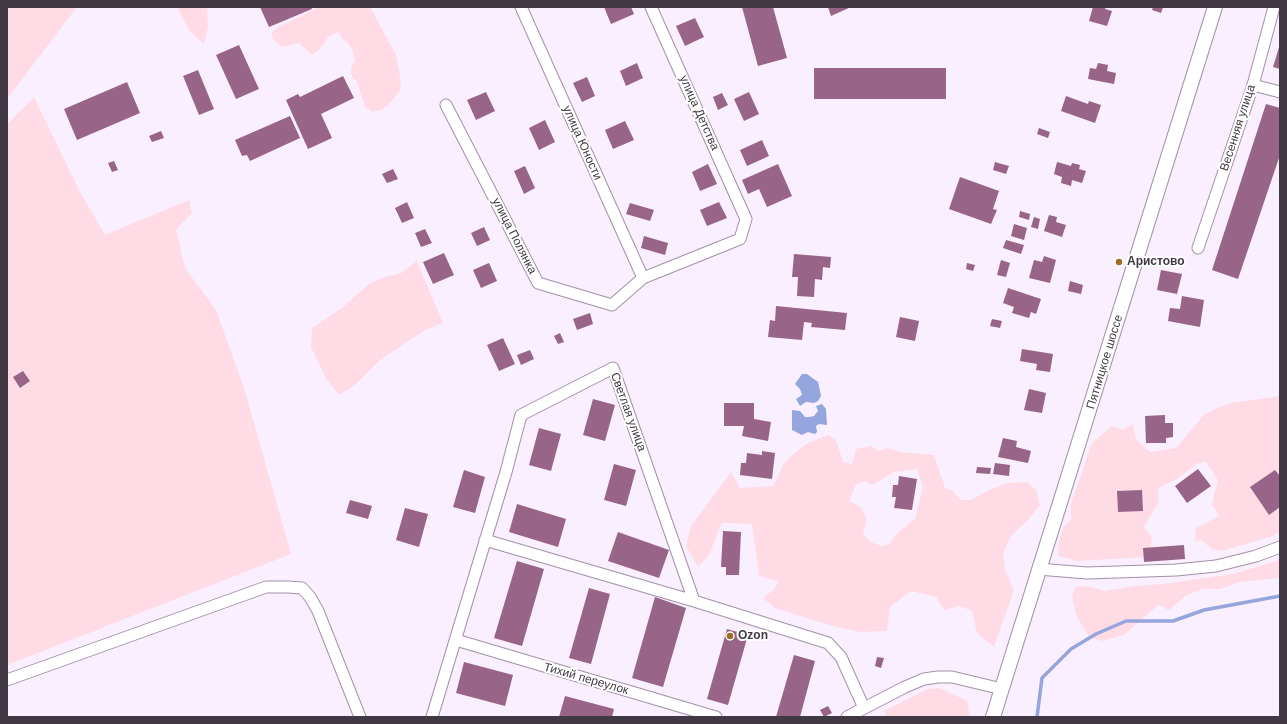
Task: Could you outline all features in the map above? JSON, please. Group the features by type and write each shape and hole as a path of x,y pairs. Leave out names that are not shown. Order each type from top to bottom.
{"main road":[{"name":"Пятницкое шоссе","path":"993,717 1038,569 1215,7"}],"street":[{"name":"улица Юности","path":"521,7 643,278"},
{"name":"улица Детства","path":"643,278 740,239 746,219 651,7"},
{"name":"Весенняя улица","path":"1198,248 1253,85 1274,7"},
{"path":"1253,85 1280,92"},
{"name":"улица Полянка","path":"446,105 538,284 612,305 643,278"},
{"name":"Светлая улица","path":"435,714 521,415 613,368 694,601"},
{"path":"485,540 694,601 828,643 840,658 864,708"},
{"path":"1038,569 1087,573 1176,570 1216,566 1256,556 1280,547"},
{"path":"7,680 266,588 302,588 310,597 318,611 360,717"},
{"name":"Тихий переулок","path":"456,640 716,717"},
{"path":"847,717 924,679 952,677 1002,689"}],"shaded area":[{"path":"7,7 77,7 7,99"},
{"path":"177,7 207,7 208,27 204,44 190,32"},
{"path":"316,7 370,7 396,55 401,82 400,91 388,105 381,110 372,112 365,107 357,82 351,75 351,67 355,60 353,52 349,44 338,32 329,36 319,50 312,55 299,43 282,47 275,41 271,33 278,27 315,9"},
{"path":"34,97 80,192 105,235 189,200 192,213 176,230 185,268 216,310 245,391 291,554 7,665 7,125"},
{"path":"417,261 443,323 425,330 380,360 355,385 339,395 327,380 311,347 312,328 342,308 369,284 385,277 401,273"},
{"path":"1280,396 1280,532 1273,536 1222,551 1212,549 1201,540 1195,542 1196,528 1219,516 1212,504 1218,480 1206,462 1198,463 1177,479 1158,488 1159,502 1144,527 1152,537 1149,557 1078,561 1058,556 1059,541 1063,527 1071,520 1071,504 1092,443 1112,426 1123,430 1133,424 1136,440 1150,452 1176,448 1205,414 1217,408 1231,403"},
{"path":"828,435 836,440 843,462 852,464 856,449 871,446 879,451 887,448 901,452 934,455 945,488 954,492 960,500 971,500 991,489 1008,483 1027,482 1036,490 1040,505 1029,519 1011,536 1003,553 1005,570 1014,590 994,647 977,633 972,611 960,606 944,610 936,597 911,591 890,607 887,631 860,632 832,626 775,608 763,598 774,589 779,581 759,576 752,524 722,523 709,555 698,567 686,546 691,526 731,472 740,488 773,486 783,465 806,444","holes":["917,469 923,487 915,519 896,534 890,544 882,546 873,543 863,535 867,520 861,507 849,501 856,484 865,481 873,485 894,472"]},
{"path":"1280,560 1280,578 1240,582 1220,589 1202,589 1185,596 1169,610 1158,605 1124,635 1102,641 1089,637 1076,615 1072,596 1076,587 1086,586 1105,591 1134,586 1163,584 1233,574"},
{"path":"940,688 967,701 970,717 886,717 884,711 928,689"}],"water":[{"path":"802,374 807,374 818,382 821,396 818,401 814,403 806,402 800,406 796,399 802,395 800,389 795,384"},
{"path":"822,404 826,409 827,425 819,424 816,426 817,432 815,434 808,432 802,435 792,430 792,410 800,411 805,417 814,416 818,411 816,406"}],"building":[{"path":"260,7 311,7 312,9 269,27"},
{"path":"604,7 631,7 634,14 611,24"},
{"path":"742,7 773,7 787,58 758,66"},
{"path":"828,7 851,7 831,16"},
{"path":"1093,7 1106,7 1105,9 1112,11 1107,26 1089,21"},
{"path":"1153,7 1163,7 1161,13 1152,10"},
{"path":"695,18 704,37 685,46 676,26"},
{"path":"1280,44 1280,69 1273,67"},
{"path":"239,45 259,89 236,99 216,55"},
{"path":"637,63 643,78 626,86 620,71"},
{"path":"1098,63 1108,65 1107,71 1116,73 1114,84 1088,79 1090,68 1096,69"},
{"path":"814,68 946,68 946,99 814,99"},
{"path":"198,70 214,109 199,115 183,76"},
{"path":"343,76 354,98 321,114 332,138 308,149 286,100 298,94 300,97"},
{"path":"587,77 595,96 582,102 573,83"},
{"path":"127,82 140,113 77,140 64,109"},
{"path":"486,92 495,111 476,120 467,100"},
{"path":"749,92 759,114 744,121 734,99"},
{"path":"722,93 728,105 718,110 713,97"},
{"path":"1066,96 1088,104 1089,101 1101,105 1095,123 1061,111"},
{"path":"1266,104 1280,108 1280,155 1238,279 1212,270"},
{"path":"290,116 300,138 250,161 247,155 242,156 235,140"},
{"path":"545,120 555,142 539,150 529,128"},
{"path":"625,121 634,140 613,149 605,130"},
{"path":"1039,128 1050,132 1048,138 1037,134"},
{"path":"161,131 164,138 152,142 149,136"},
{"path":"762,140 769,156 747,166 740,150"},
{"path":"114,161 118,170 112,172 108,163"},
{"path":"995,162 1009,166 1006,174 993,170"},
{"path":"1057,162 1071,166 1072,163 1080,165 1079,169 1086,171 1082,183 1072,180 1071,186 1061,183 1062,177 1054,174"},
{"path":"708,164 717,184 700,191 692,172"},
{"path":"778,164 792,196 767,207 759,189 748,194 742,180"},
{"path":"525,166 535,188 524,194 514,171"},
{"path":"393,169 398,179 387,183 382,174"},
{"path":"960,177 999,191 993,209 997,210 991,224 949,209"},
{"path":"407,202 414,218 402,223 395,208"},
{"path":"719,202 727,218 707,226 700,210"},
{"path":"630,203 654,210 650,221 626,214"},
{"path":"1020,211 1030,214 1029,220 1019,217"},
{"path":"1049,215 1057,217 1056,222 1066,225 1062,237 1044,231"},
{"path":"1034,217 1040,219 1038,229 1031,227"},
{"path":"1014,224 1027,228 1024,240 1011,236"},
{"path":"484,227 490,240 477,246 471,233"},
{"path":"425,229 432,243 421,247 415,233"},
{"path":"644,236 668,243 665,255 641,248"},
{"path":"1006,240 1024,245 1021,254 1003,248"},
{"path":"444,253 454,275 433,284 423,262"},
{"path":"794,254 831,257 830,268 823,267 822,280 815,279 814,297 797,296 798,277 792,277"},
{"path":"1044,256 1056,260 1050,283 1029,278 1034,260 1042,262"},
{"path":"1001,260 1010,263 1006,277 997,275"},
{"path":"489,263 497,281 481,288 473,270"},
{"path":"967,263 975,265 973,271 966,269"},
{"path":"1161,270 1182,274 1177,294 1157,290"},
{"path":"1070,281 1083,285 1081,294 1068,291"},
{"path":"1008,288 1041,299 1036,314 1031,312 1029,318 1012,313 1014,307 1003,303"},
{"path":"1182,296 1204,300 1200,327 1168,321 1170,308 1180,309"},
{"path":"776,306 847,313 845,330 811,327 812,323 804,322 802,340 768,337 770,320 775,321"},
{"path":"590,313 593,324 577,330 573,319"},
{"path":"900,317 919,321 915,341 896,337"},
{"path":"992,319 1002,321 1000,328 990,326"},
{"path":"560,333 564,342 558,344 554,336"},
{"path":"503,338 515,364 499,371 487,345"},
{"path":"1022,349 1053,354 1050,372 1036,370 1037,364 1020,361"},
{"path":"530,350 534,359 521,365 517,355"},
{"path":"23,371 30,381 20,388 13,377"},
{"path":"1029,389 1046,393 1042,413 1024,410"},
{"path":"593,399 615,405 605,441 583,435"},
{"path":"724,403 754,403 754,419 771,422 768,441 742,436 744,426 724,426"},
{"path":"1165,415 1165,423 1173,423 1173,437 1166,438 1166,443 1146,443 1145,416"},
{"path":"539,428 561,434 551,471 529,465"},
{"path":"1003,438 1017,441 1016,447 1031,451 1028,463 998,457"},
{"path":"762,451 775,453 772,479 740,475 741,463 746,463 747,453 762,455"},
{"path":"995,463 1010,465 1009,476 993,474"},
{"path":"614,464 636,470 626,506 604,500"},
{"path":"977,467 991,468 990,474 976,473"},
{"path":"1198,469 1211,486 1187,503 1175,486"},
{"path":"464,470 485,477 475,513 453,507"},
{"path":"1275,470 1280,476 1280,507 1269,515 1250,487"},
{"path":"899,476 917,479 912,510 894,508 896,497 892,497 893,485 898,485"},
{"path":"1142,490 1143,511 1118,512 1117,491"},
{"path":"350,500 372,506 368,519 346,513"},
{"path":"517,504 566,519 558,547 509,532"},
{"path":"405,508 428,514 419,547 396,540"},
{"path":"723,531 741,532 739,575 726,575 726,567 721,567"},
{"path":"618,532 669,550 659,578 608,561"},
{"path":"1184,545 1185,559 1144,562 1143,548"},
{"path":"517,561 544,569 522,646 494,638"},
{"path":"589,588 610,594 591,664 569,658"},
{"path":"655,597 686,608 663,687 632,678"},
{"path":"727,629 748,635 728,705 707,699"},
{"path":"794,655 815,661 800,717 776,717"},
{"path":"877,657 884,658 881,668 875,666"},
{"path":"464,662 513,675 505,706 456,693"},
{"path":"565,696 614,709 612,717 559,717"},
{"path":"828,706 832,713 824,717 820,710"}],"waterway":[{"path":"1037,717 1042,678 1071,649 1096,634 1126,621 1173,621 1204,610 1280,596"}],"place":[{"name":"Аристово","path":"1119,262"},
{"name":"Ozon","path":"730,636"}]}
